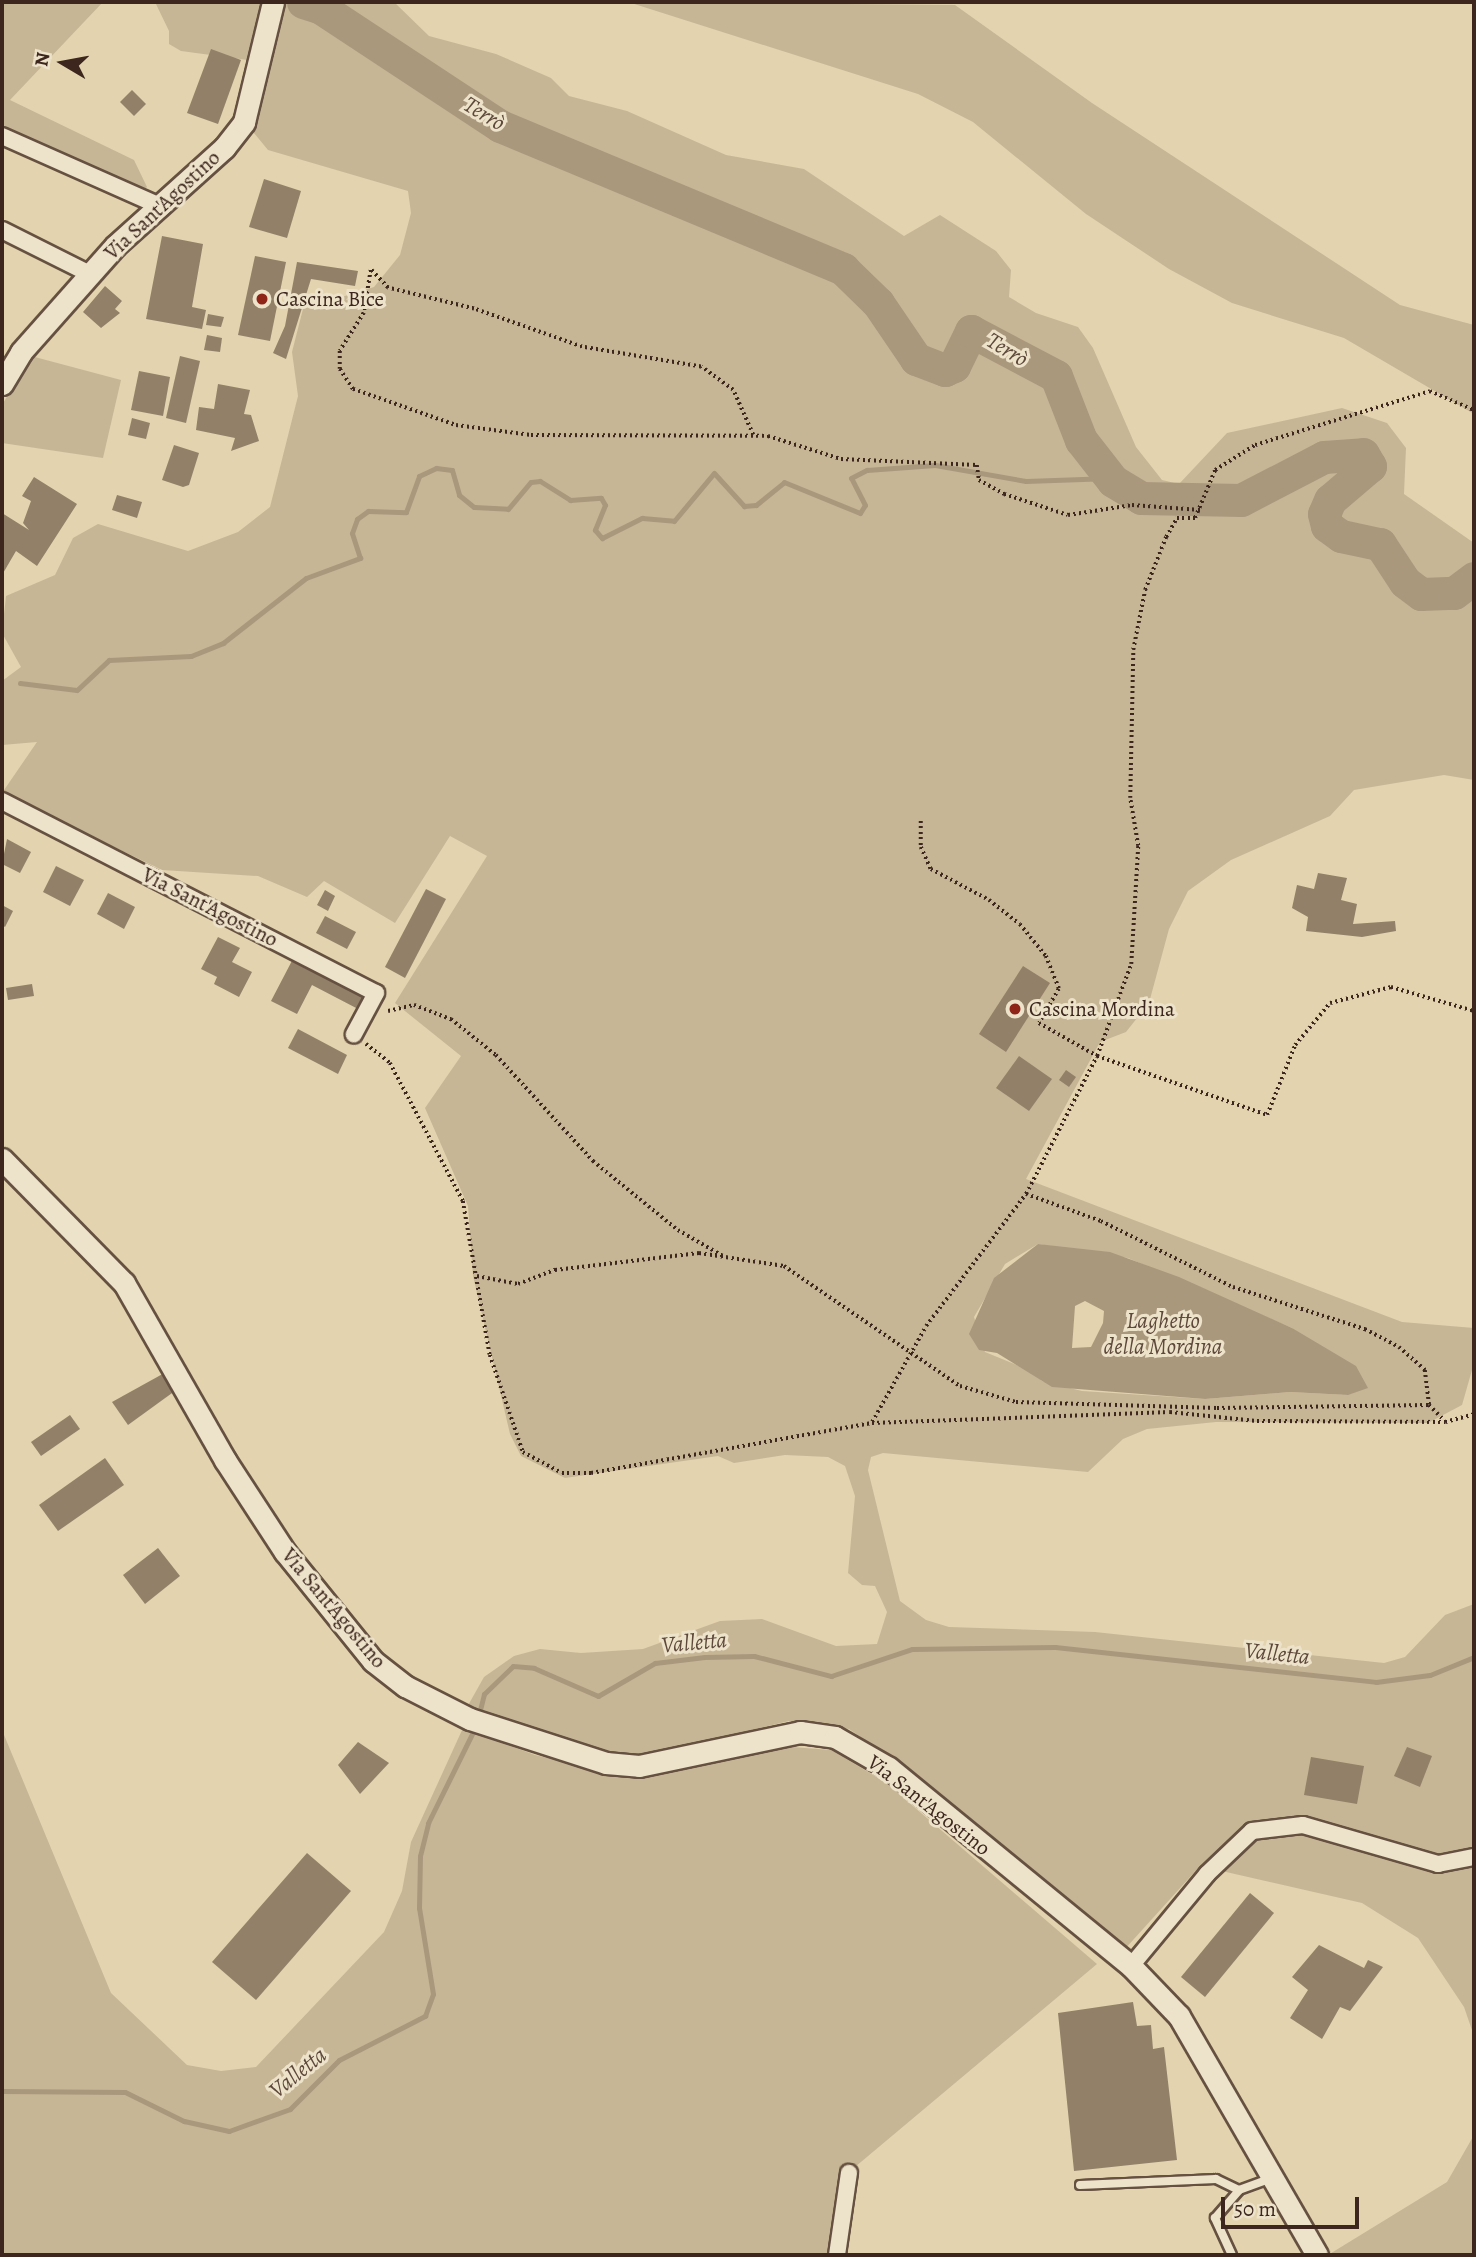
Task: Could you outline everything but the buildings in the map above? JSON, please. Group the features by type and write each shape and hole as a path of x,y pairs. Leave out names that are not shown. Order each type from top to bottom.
{"street":[{"name":"Via Sant'Agostino","path":"2,384 21,352 90,274 224,148 244,122 273,4"},
{"path":"2,136 160,206"},
{"path":"2,230 90,274"},
{"name":"Via Sant'Agostino","path":"2,802 376,993 354,1034"},
{"name":"Via Sant'Agostino","path":"2,1159 124,1283 285,1552 373,1661 405,1686 479,1722 576,1756 639,1766 765,1736 800,1732 835,1737 889,1768 1131,1966 1179,2016 1317,2255"},
{"path":"1131,1966 1207,1874 1252,1831 1303,1825 1438,1864 1474,1857"},
{"path":"837,2255 849,2173"}],"lane":[{"path":"1232,2255 1215,2218 1239,2190 1272,2177"},
{"path":"1080,2185 1216,2179 1239,2190"}],"path":[{"path":"753,435 733,390 701,367 582,347 474,309 388,288 371,270 364,313 340,351 340,369 353,389 456,425 530,435 753,435 841,459 977,466 979,480 1068,515 1132,505 1201,510"},
{"path":"872,1423 912,1350 1026,1194 1097,1056 1131,964 1137,926 1138,846 1130,798 1133,650 1155,558 1177,518 1195,518 1201,510 1215,470 1255,445 1430,391 1474,410"},
{"path":"921,821 920,847 931,869 989,900 1020,924 1046,956 1059,989 1039,1023 1097,1056 1266,1115 1295,1045 1330,1003 1391,987 1474,1011"},
{"path":"388,1011 414,1005 452,1019 496,1055 593,1161 678,1230 725,1257"},
{"path":"354,1034 390,1063 423,1116 463,1201 490,1355 512,1428 523,1452 542,1466 591,1473 872,1423 1170,1412 1257,1420 1445,1422 1474,1414"},
{"path":"1026,1194 1101,1221 1233,1287 1365,1329 1413,1355 1425,1370 1429,1405 1445,1422"},
{"path":"477,1276 518,1284 555,1270 699,1253 784,1266 912,1350 960,1386 1016,1402 1429,1405"}],"shaded area":[{"path":"2,2 103,2 10,100 134,160 147,187 130,203 2,132"},
{"path":"155,2 263,2 248,60 181,51 169,44 169,31"},
{"path":"282,2 394,2 429,36 496,54 551,78 569,96 627,111 726,155 804,169 904,236 940,215 996,251 1011,270 1009,297 1036,313 1078,327 1093,348 1136,447 1162,480 1179,484 1227,433 1342,408 1387,423 1406,448 1404,494 1474,543 1474,780 1444,775 1354,790 1330,816 1231,860 1188,891 1169,929 1149,1003 1126,1032 1100,1042 1026,1179 1402,1322 1474,1328 1474,1363 1462,1405 1428,1423 1216,1422 1147,1429 1123,1439 1088,1472 883,1453 871,1457 868,1470 900,1601 926,1620 949,1627 1095,1632 1384,1663 1405,1657 1445,1615 1474,1604 1474,2036 1464,2007 1418,1938 1362,1903 1200,1866 1124,1950 911,1772 849,1729 789,1721 641,1757 600,1752 466,1709 484,1677 514,1656 540,1649 581,1653 643,1649 720,1621 762,1619 836,1646 877,1644 887,1612 875,1586 862,1585 848,1573 855,1496 845,1466 828,1457 785,1455 734,1463 718,1456 565,1478 521,1456 510,1434 473,1276 468,1206 425,1108 461,1056 395,1003 487,856 450,836 395,923 324,881 307,897 258,876 162,870 2,793 37,742 2,745 2,681 21,667 2,633 6,596 55,575 73,538 98,524 188,551 238,532 270,507 298,396 292,352 303,309 374,287 400,255 411,213 408,191 268,150 249,127","holes":["1038,1244 1128,1258 1292,1328 1348,1395 1290,1392 1205,1399 1082,1391 1042,1381 1034,1372 985,1352 974,1317 1005,1264"]},
{"path":"628,2 955,5 1092,103 1400,305 1474,325 1474,414 1344,338 1232,303 1169,269 1086,214 973,122 918,94"},
{"path":"31,356 121,380 103,458 2,443 2,405"},
{"path":"463,1728 535,1755 632,1778 792,1747 831,1750 885,1782 1097,1964 849,2172 837,2255 2,2255 2,1730 111,1993 187,2065 221,2071 256,2067 384,1932 402,1891 411,1842"},
{"path":"1474,2135 1474,2255 1328,2255 1447,2182"}],"water":[{"name":"Laghetto della Mordina","path":"1038,1244 1110,1252 1179,1277 1292,1328 1356,1366 1368,1388 1348,1395 1290,1392 1205,1399 1052,1387 997,1353 979,1350 969,1334 994,1278","holes":["1085,1301 1104,1311 1103,1323 1091,1347 1072,1348 1075,1306"]}],"waterway":[{"name":"Terrò","path":"303,2 321,8 500,126 843,269 878,303 916,359 945,370 954,366 971,331 1056,376 1081,440 1113,481 1141,498 1241,500 1324,457 1363,454 1370,466 1330,500 1324,514 1327,526 1341,536 1380,544 1405,582 1421,594 1454,593 1474,578"},
{"path":"20,683 77,690 109,660 191,656 223,643 306,578 360,558 352,533 357,519 368,511 406,512 419,476 436,468 452,470 459,495 474,507 508,509 531,482 540,481 570,500 601,498 605,505 595,530 602,538 642,518 674,521 714,473 744,506 756,505 784,482 860,513 865,505 851,478 867,470 935,465 1026,481 1111,478"},
{"name":"Valletta","path":"478,1718 484,1694 513,1666 534,1668 598,1696 655,1663 705,1657 754,1656 831,1676 912,1649 1055,1647 1376,1682 1430,1675 1474,1657"},
{"name":"Valletta","path":"2,2091 125,2092 184,2121 229,2131 290,2109 339,2060 425,2016 433,1994 419,1908 420,1856 428,1823 475,1728"}],"place":[{"name":"Cascina Bice","path":"262,299"},
{"name":"Cascina Mordina","path":"1015,1009"}]}
